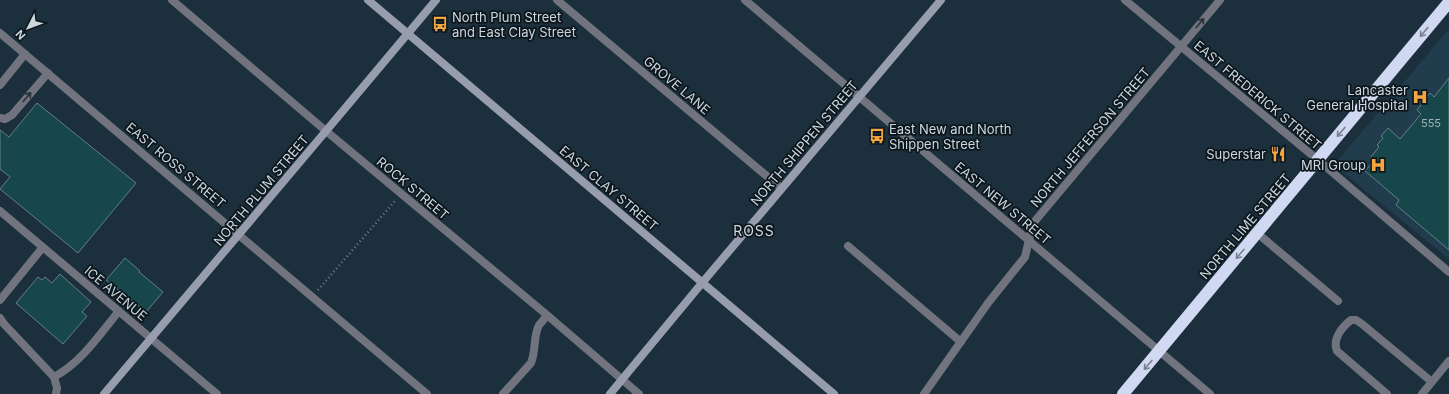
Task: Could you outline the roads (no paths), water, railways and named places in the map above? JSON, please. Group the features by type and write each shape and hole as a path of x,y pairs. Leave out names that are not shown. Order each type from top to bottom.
{"highway":[{"name":"NORTH LIME STREET","path":"1123,394 1449,2"}],"street":[{"name":"ROCK STREET","path":"172,0 326,132 547,315 639,394"},
{"name":"EAST CLAY STREET","path":"368,0 834,394"},
{"name":"NORTH PLUM STREET","path":"104,394 436,0"},
{"name":"EAST NEW STREET","path":"745,0 1210,394"},
{"name":"NORTH SHIPPEN STREET","path":"610,394 781,188 941,0"},
{"name":"EAST FREDERICK STREET","path":"1125,0 1318,160 1449,272"},
{"name":"NORTH JEFFERSON STREET","path":"924,394 988,303 1025,257 1032,227 1035,221 1220,0"},
{"name":"GROVE LANE","path":"562,2 781,188"},
{"name":"EAST ROSS STREET","path":"0,33 240,234 427,394"},
{"path":"0,85 26,54"},
{"path":"3,118 12,115 48,73"},
{"name":"ICE AVENUE","path":"0,211 217,394"},
{"path":"1257,233 1338,301"},
{"path":"848,246 961,342"},
{"path":"0,300 43,247"},
{"path":"54,377 66,371 77,361 119,311"},
{"path":"503,394 533,358 539,326 547,315"},
{"path":"0,318 54,377 57,388 56,394"},
{"path":"1387,394 1337,351 1335,342 1345,325 1351,320 1356,320 1362,324 1432,382"},
{"path":"1422,394 1449,362"}],"place":[{"name":"North Plum Street and East Clay Street","path":"440,24"},
{"name":"Lancaster General Hospital","path":"1420,97"},
{"name":"East New and North Shippen Street","path":"877,136"},
{"name":"Superstar","path":"1278,154"},
{"name":"MRI Group","path":"1378,165"}],"district":[{"name":"ROSS","path":"754,230"}]}
